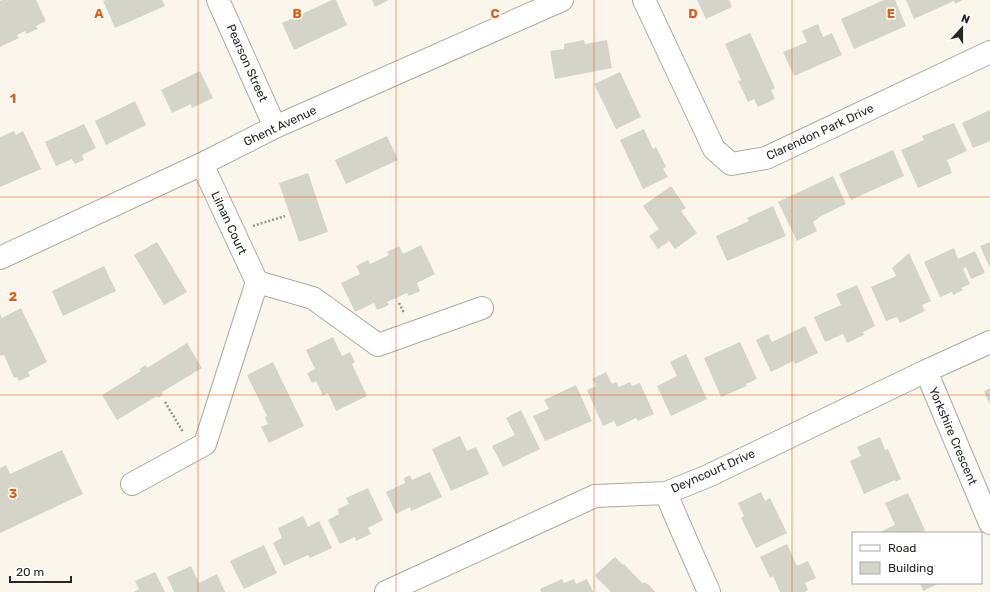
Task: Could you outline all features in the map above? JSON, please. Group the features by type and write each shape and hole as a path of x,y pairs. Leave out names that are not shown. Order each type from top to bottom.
{"street":[{"name":"Pearson Street","path":"218,0 276,127"},
{"name":"Ghent Avenue","path":"0,258 202,164 276,127 562,0"},
{"name":"Clarendon Park Drive","path":"644,0 714,149 731,164 766,158 990,52"},
{"name":"Lilnan Court","path":"202,164 257,282"},
{"path":"132,484 205,444 257,282 313,298 378,345 482,308"},
{"name":"Deyncourt Drive","path":"386,592 594,496 666,493 708,476 926,370 990,342"},
{"name":"Yorkshire Crescent","path":"926,370 990,523"},
{"path":"666,493 709,592"}],"path":[{"path":"233,232 285,216"},
{"path":"165,402 194,450"}],"building":[{"path":"36,0 46,21 36,26 38,29 26,34 25,31 17,35 19,38 0,47 0,1"},
{"path":"162,0 165,6 115,28 103,1"},
{"path":"332,0 336,0 347,25 294,50 282,23"},
{"path":"372,0 389,0 375,7"},
{"path":"697,0 729,0 732,7 706,19"},
{"path":"884,0 895,0 906,26 854,49 841,19"},
{"path":"906,0 963,0 955,4 954,1 914,19"},
{"path":"818,24 823,37 832,33 842,55 794,76 783,52 807,42 802,31"},
{"path":"750,33 775,88 771,90 775,99 758,107 754,99 748,102 738,81 741,80 725,44"},
{"path":"584,40 585,44 607,40 612,68 555,79 550,51 564,49 564,44"},
{"path":"200,71 213,98 192,108 191,104 172,113 161,90"},
{"path":"620,72 641,117 616,129 594,84"},
{"path":"135,101 146,125 106,145 95,121"},
{"path":"990,110 990,141 973,148 962,123"},
{"path":"954,123 967,151 947,160 952,173 918,188 901,150 924,140 922,136"},
{"path":"84,124 96,148 82,155 84,160 75,164 72,159 56,166 45,142"},
{"path":"644,129 653,149 656,147 666,167 663,169 668,177 643,189 620,140"},
{"path":"14,131 16,135 23,131 41,169 0,187 0,137"},
{"path":"387,136 398,160 346,184 335,160"},
{"path":"893,150 904,176 851,200 839,174"},
{"path":"308,173 328,232 299,242 279,183"},
{"path":"833,176 846,204 819,217 813,222 817,231 797,241 778,202"},
{"path":"671,186 686,208 681,211 697,233 675,249 669,241 658,249 649,236 659,229 643,206"},
{"path":"773,206 786,236 727,261 716,236 749,221 747,218"},
{"path":"157,242 187,292 164,305 134,255"},
{"path":"990,242 990,268 980,246"},
{"path":"421,245 435,274 417,283 420,291 409,296 407,293 387,302 389,305 377,310 374,303 355,312 341,283 360,274 356,266 368,260 370,264 389,255 387,252 399,246 403,254"},
{"path":"954,248 958,259 975,251 985,273 971,279 966,267 963,269 970,284 961,288 963,290 953,295 952,292 940,297 924,262"},
{"path":"909,253 931,301 922,305 925,311 900,323 897,317 886,321 871,287 896,276 892,268"},
{"path":"104,266 116,291 63,316 52,291"},
{"path":"857,285 875,326 863,332 864,335 847,343 843,334 825,342 814,317 841,305 836,294"},
{"path":"21,308 47,362 28,372 30,376 19,381 17,377 14,378 4,355 0,355 0,314 2,318"},
{"path":"805,326 818,353 795,364 793,361 771,372 756,340 768,334 772,342"},
{"path":"333,337 342,356 350,352 355,362 352,364 367,396 336,411 328,393 323,396 316,381 312,383 307,373 315,369 306,350"},
{"path":"740,342 757,379 746,384 747,386 721,397 704,358"},
{"path":"187,343 202,368 162,392 163,395 158,398 157,396 117,420 102,395 141,371 139,369 146,365 147,368"},
{"path":"686,354 707,399 671,416 657,386 677,376 670,362"},
{"path":"273,362 304,426 269,443 261,427 268,424 265,417 267,416 247,375"},
{"path":"606,372 612,384 616,382 619,387 630,382 632,386 640,383 654,414 638,421 636,418 617,427 614,421 603,426 587,390 596,386 592,379"},
{"path":"576,385 592,421 545,441 533,416 549,409 544,400"},
{"path":"990,388 990,405 984,391"},
{"path":"521,410 540,449 503,467 492,446 515,435 506,418"},
{"path":"460,436 467,451 476,447 489,474 451,491 432,449"},
{"path":"880,437 885,450 888,449 901,479 896,482 895,480 864,494 850,461 861,456 857,447"},
{"path":"62,450 83,494 0,533 0,468 6,465 10,474"},
{"path":"430,472 442,497 411,511 410,507 396,514 386,492 405,483 404,478 410,475 412,480"},
{"path":"368,488 383,520 368,528 371,534 356,541 355,537 340,544 328,520 339,514 338,509 349,504 346,498"},
{"path":"761,492 765,501 770,498 787,533 756,548 741,518 744,516 738,503"},
{"path":"908,493 925,530 921,532 880,532 895,525 885,503"},
{"path":"303,516 308,527 319,521 332,548 310,558 308,555 284,566 273,543 282,538 278,528"},
{"path":"787,544 797,566 808,561 816,578 805,583 808,590 805,592 780,592 773,576 770,578 760,557"},
{"path":"264,545 277,573 244,589 230,561"},
{"path":"615,557 623,565 624,564 643,584 644,582 649,585 655,592 611,592 595,575"},
{"path":"191,566 199,583 217,574 225,592 174,592 167,577"},
{"path":"155,572 165,592 134,592 139,589 135,581"},
{"path":"562,579 564,583 574,579 576,584 587,579 593,592 541,592 540,589"},
{"path":"920,584 938,584 923,591"}]}
